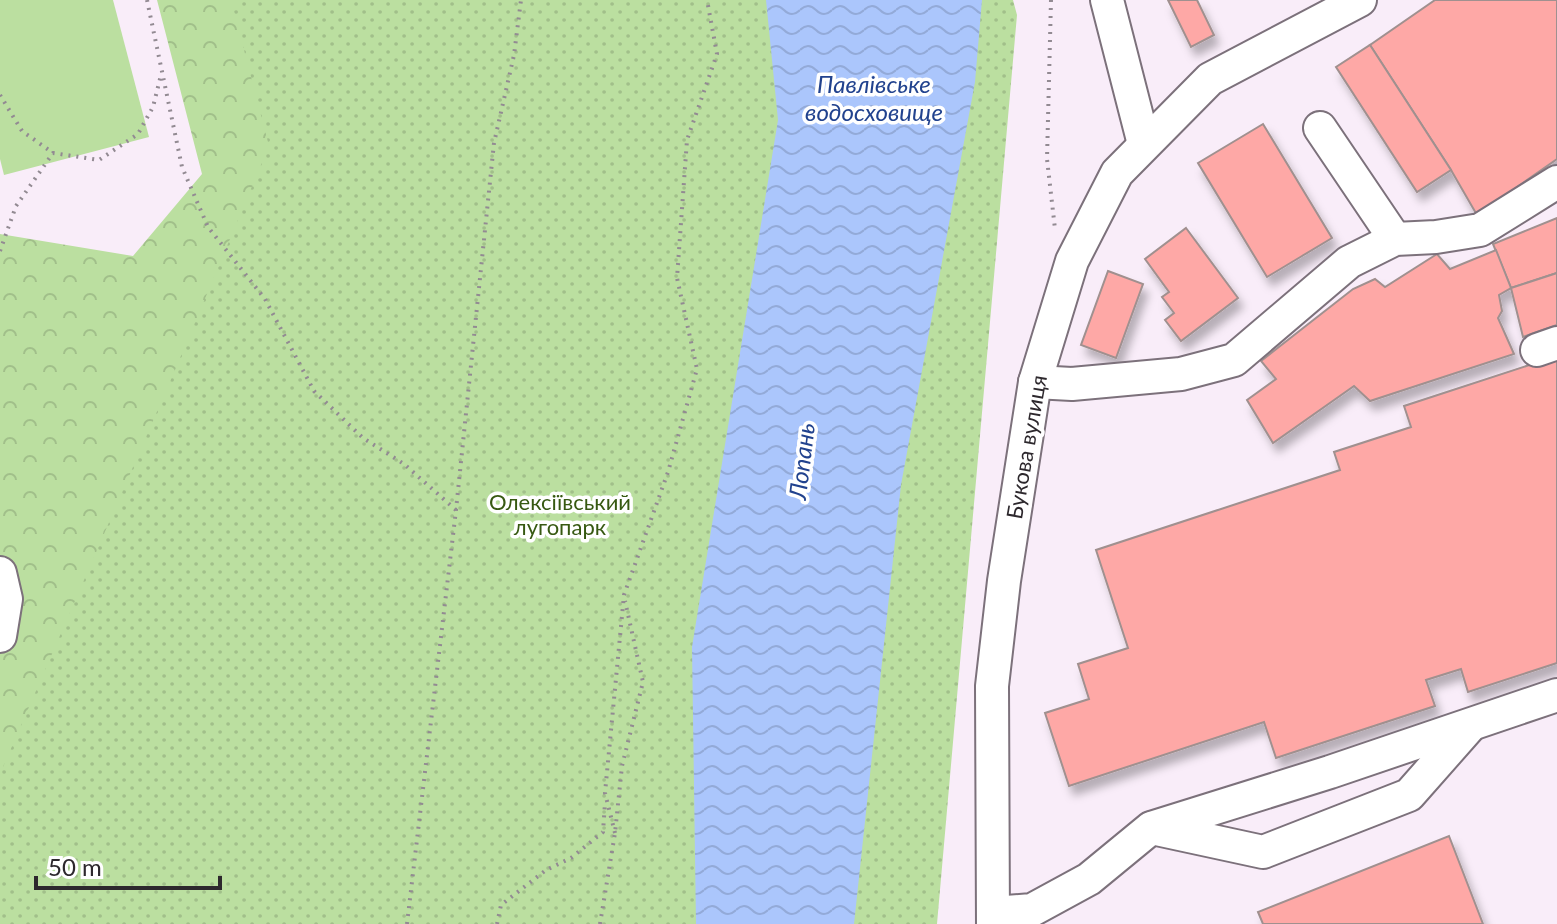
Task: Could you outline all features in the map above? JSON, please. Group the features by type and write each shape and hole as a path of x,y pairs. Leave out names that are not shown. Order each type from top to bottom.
{"street":[{"path":"1107,0 1144,144"},
{"name":"Букова вулиця","path":"993,918 992,686 1004,581 1035,382 1072,261 1117,173 1210,79 1360,0"},
{"path":"1320,128 1395,239"},
{"path":"1035,382 1072,384 1181,374 1234,360 1349,262 1395,239 1480,230 1557,182"},
{"path":"0,573 6,599 0,636"},
{"path":"993,918 1032,910 1089,879 1151,828 1316,777 1557,695"},
{"path":"1151,828 1263,852 1409,795 1472,724"}],"path":[{"path":"147,0 182,167 208,227 265,299 314,391 363,438 404,464 456,510"},
{"path":"407,924 456,510 494,143 514,55 521,0"},
{"path":"615,833 605,793 624,595 668,472 697,369 677,278 687,140 717,54 707,0"},
{"path":"1051,0 1047,159 1056,237"},
{"path":"0,95 22,131 53,153 99,160 138,134 153,107 162,71"},
{"path":"0,251 16,206 53,153"},
{"path":"600,924 622,766 643,682 624,595"},
{"path":"497,924 501,905 546,870 571,858 603,832 606,797"}],"green space":[{"path":"0,0 113,0 149,137 4,175 0,159"},
{"path":"157,0 452,0 0,924 0,234 133,256 202,174"},
{"name":"Олексіївський лугопарк","path":"231,0 1013,0 1017,15 937,924 0,924 0,774 269,146"}],"water":[{"name":"Павлівське водосховище","path":"766,0 982,0 975,82 901,485 854,924 696,924 692,647 778,120"}],"building":[{"path":"1168,0 1197,0 1214,35 1191,47"},
{"path":"1435,0 1557,0 1557,159 1477,215 1370,45"},
{"path":"1370,45 1451,170 1417,192 1336,67"},
{"path":"1263,124 1332,238 1267,277 1198,163"},
{"path":"1557,218 1557,273 1511,288 1493,244"},
{"path":"1186,228 1238,298 1181,341 1165,320 1174,313 1162,297 1169,292 1145,259"},
{"path":"1496,250 1511,288 1499,295 1502,311 1498,318 1514,354 1370,401 1354,386 1273,443 1247,400 1276,379 1261,361 1353,289 1375,279 1385,287 1437,254 1450,269"},
{"path":"1108,271 1143,284 1116,358 1081,345"},
{"path":"1557,273 1557,325 1523,337 1511,288"},
{"path":"1557,356 1557,663 1468,692 1461,669 1426,680 1435,706 1276,758 1264,722 1069,786 1045,713 1089,699 1078,664 1128,648 1096,550 1340,470 1334,452 1411,427 1404,406"},
{"path":"1449,836 1483,924 1263,924 1258,912"}],"water label":[{"name":"Лопань","path":"801,461"}]}
